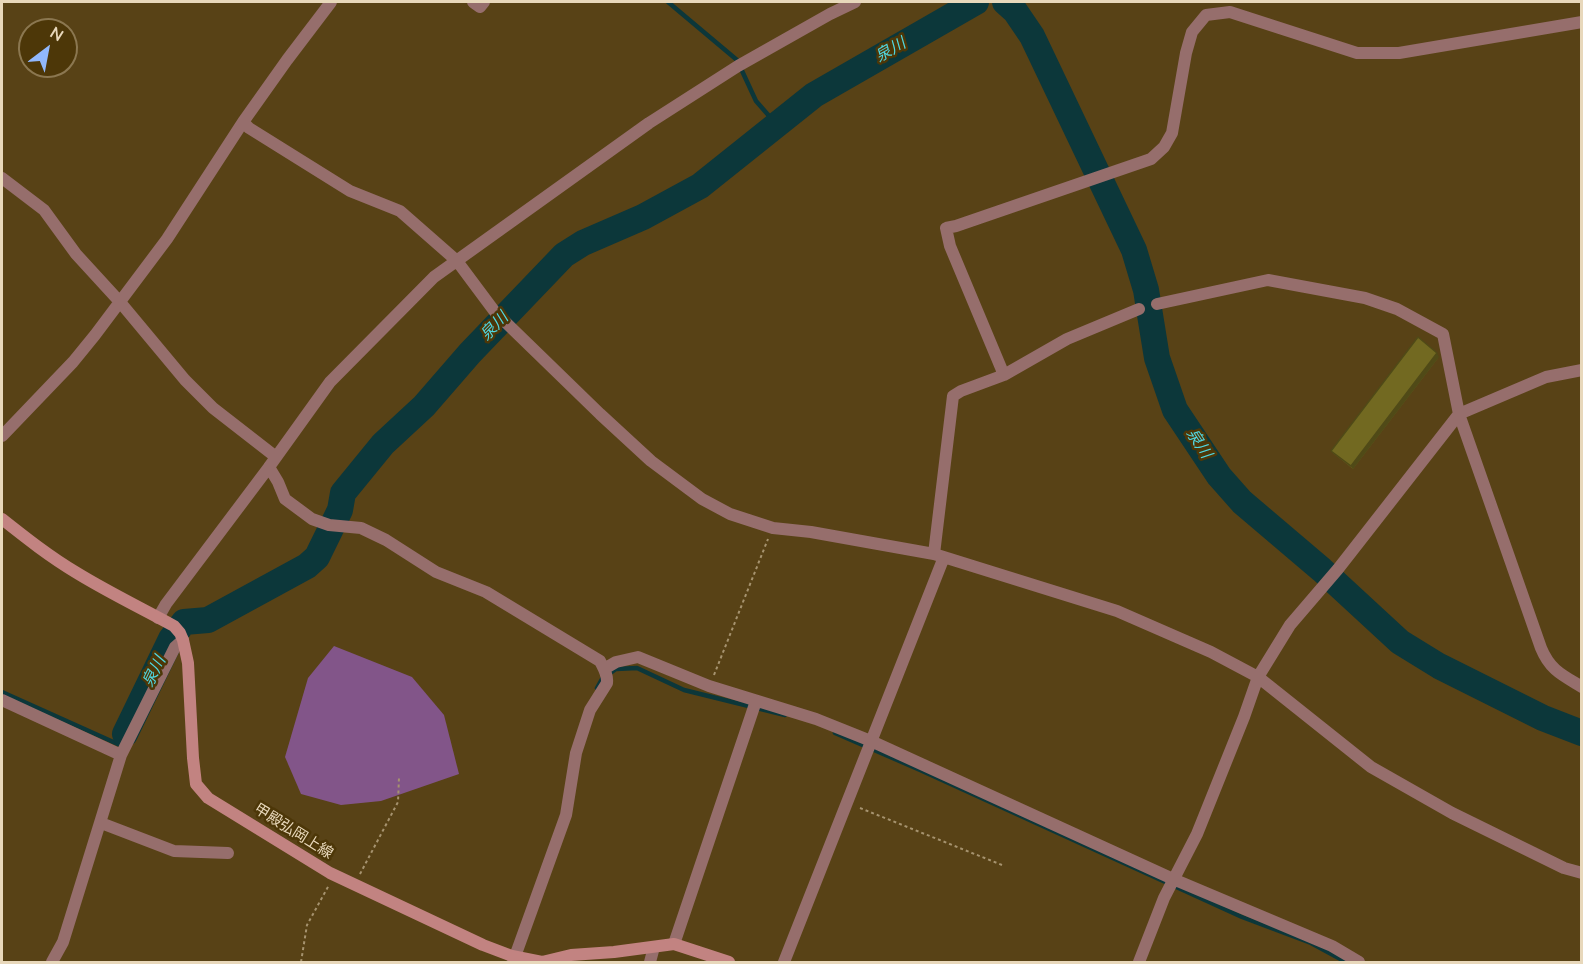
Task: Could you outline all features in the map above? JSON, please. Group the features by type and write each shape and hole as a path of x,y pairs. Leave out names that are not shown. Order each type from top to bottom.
{"main road":[{"path":"2,519 75,572 158,618 179,633"},
{"name":"甲殿弘岡上線","path":"179,633 188,663 196,784 208,798 335,875 511,957 542,962 571,955 674,944 729,963"}],"street":[{"path":"2,436 73,362 95,335 167,239 243,122 331,2"},
{"path":"473,2 480,7 484,2"},
{"path":"158,618 330,382 434,278 649,123 740,65 855,2"},
{"path":"1005,375 950,246 946,228 1150,159 1164,147 1172,133 1186,53 1192,32 1206,15 1230,12 1357,53 1399,53 1581,22"},
{"path":"243,122 350,191 400,211 457,261 495,312 507,324 651,461 702,499 730,514 773,528 811,532 939,555 1117,611 1211,652 1258,677 1371,766 1452,813 1564,868 1581,873"},
{"path":"2,178 44,210 76,254 120,302 185,380 273,462 285,499 312,519 334,525 361,528 386,540 436,572 486,592 600,662 606,673 607,683 590,710 576,753 566,815 511,957"},
{"path":"1158,304 1268,280 1365,298 1397,309 1443,333 1459,414 1546,661 1555,671 1581,687"},
{"path":"784,963 871,741 939,555 953,396 1005,375 1066,339 1139,309"},
{"path":"1139,963 1164,898 1197,834 1258,677 1290,625 1338,569 1459,414 1546,377 1581,370"},
{"path":"52,963 63,942 121,755 175,647 179,633"},
{"path":"606,673 616,662 638,657 755,704 816,719 871,741 1172,881 1332,946 1359,963"},
{"path":"2,700 121,755"},
{"path":"674,944 755,704"},
{"path":"101,823 174,851 228,853"},
{"path":"650,963 654,947"}],"path":[{"path":"709,687 773,528"},
{"path":"355,885 398,802 399,777"},
{"path":"846,802 1002,865"},
{"path":"301,963 307,926 335,875"}],"shaded area":[{"path":"334,646 412,677 444,715 459,774 381,801 341,805 301,794 285,757 308,678"}],"building":[{"path":"1418,337 1437,353 1351,466 1331,451"}],"waterway":[{"path":"668,2 737,60 756,101 777,125"},
{"name":"泉川","path":"125,734 171,639 184,622 208,620 307,566 317,557 340,510 343,493 383,444 424,406 470,353 564,255 583,243 643,217 700,186 814,95 976,2"},
{"name":"泉川","path":"1005,2 1015,11 1032,36 1134,250 1146,290 1157,358 1175,410 1219,476 1242,502 1322,570 1400,642 1439,666 1543,718 1582,733"},
{"path":"597,688 602,679 616,669 637,668 684,690 785,715"},
{"path":"2,692 120,745"},
{"path":"835,733 1242,917 1311,943 1346,962"}]}
